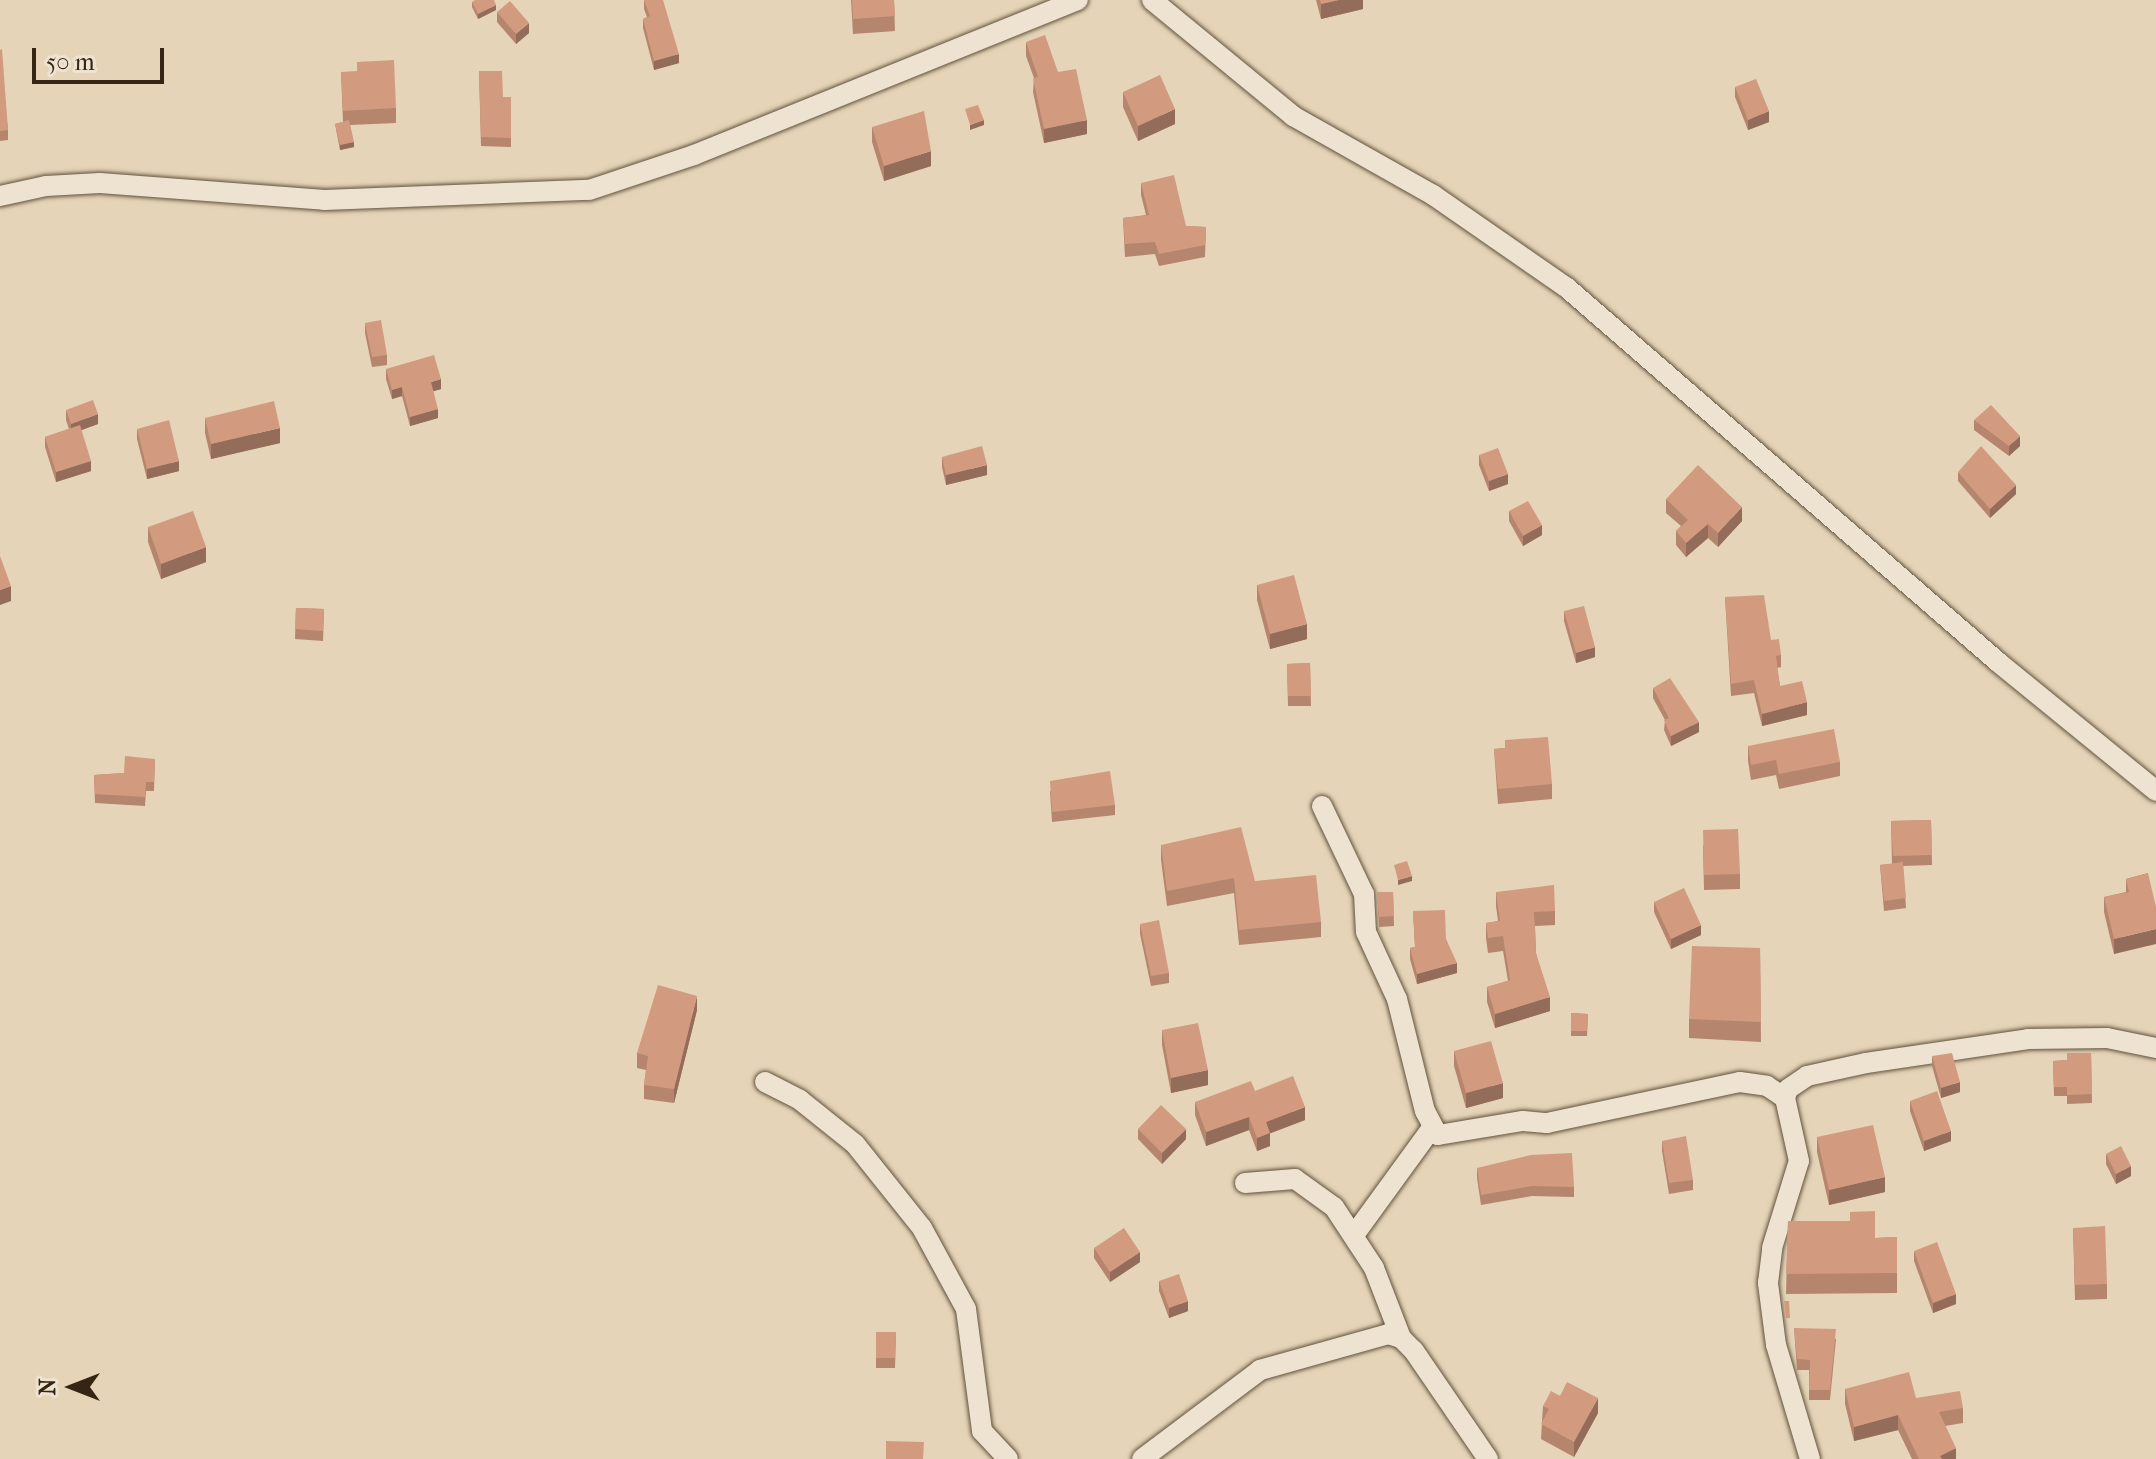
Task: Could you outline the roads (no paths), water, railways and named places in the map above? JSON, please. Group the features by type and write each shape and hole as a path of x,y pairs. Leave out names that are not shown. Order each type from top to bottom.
{"street":[{"path":"0,196 46,186 100,183 324,200 589,190 694,155 1078,0"},
{"path":"1152,0 1293,116 1433,195 1566,287 2151,780"},
{"path":"1322,806 1364,894 1366,932 1411,1038 1431,1129 1447,1138 1496,1125 1547,1123 1740,1082 1767,1086 1785,1098"},
{"path":"1810,1459 1776,1345 1768,1283 1772,1248 1799,1161 1785,1098 1794,1082 1807,1076 1981,1045 2107,1038 2156,1048"},
{"path":"765,1082 800,1100 855,1144 922,1228 966,1309 982,1431 1008,1459"},
{"path":"1354,1235 1431,1129"},
{"path":"1245,1183 1295,1179 1319,1192 1354,1235 1391,1303 1401,1338 1488,1459"},
{"path":"1142,1459 1260,1370 1367,1337 1401,1338"}]}
